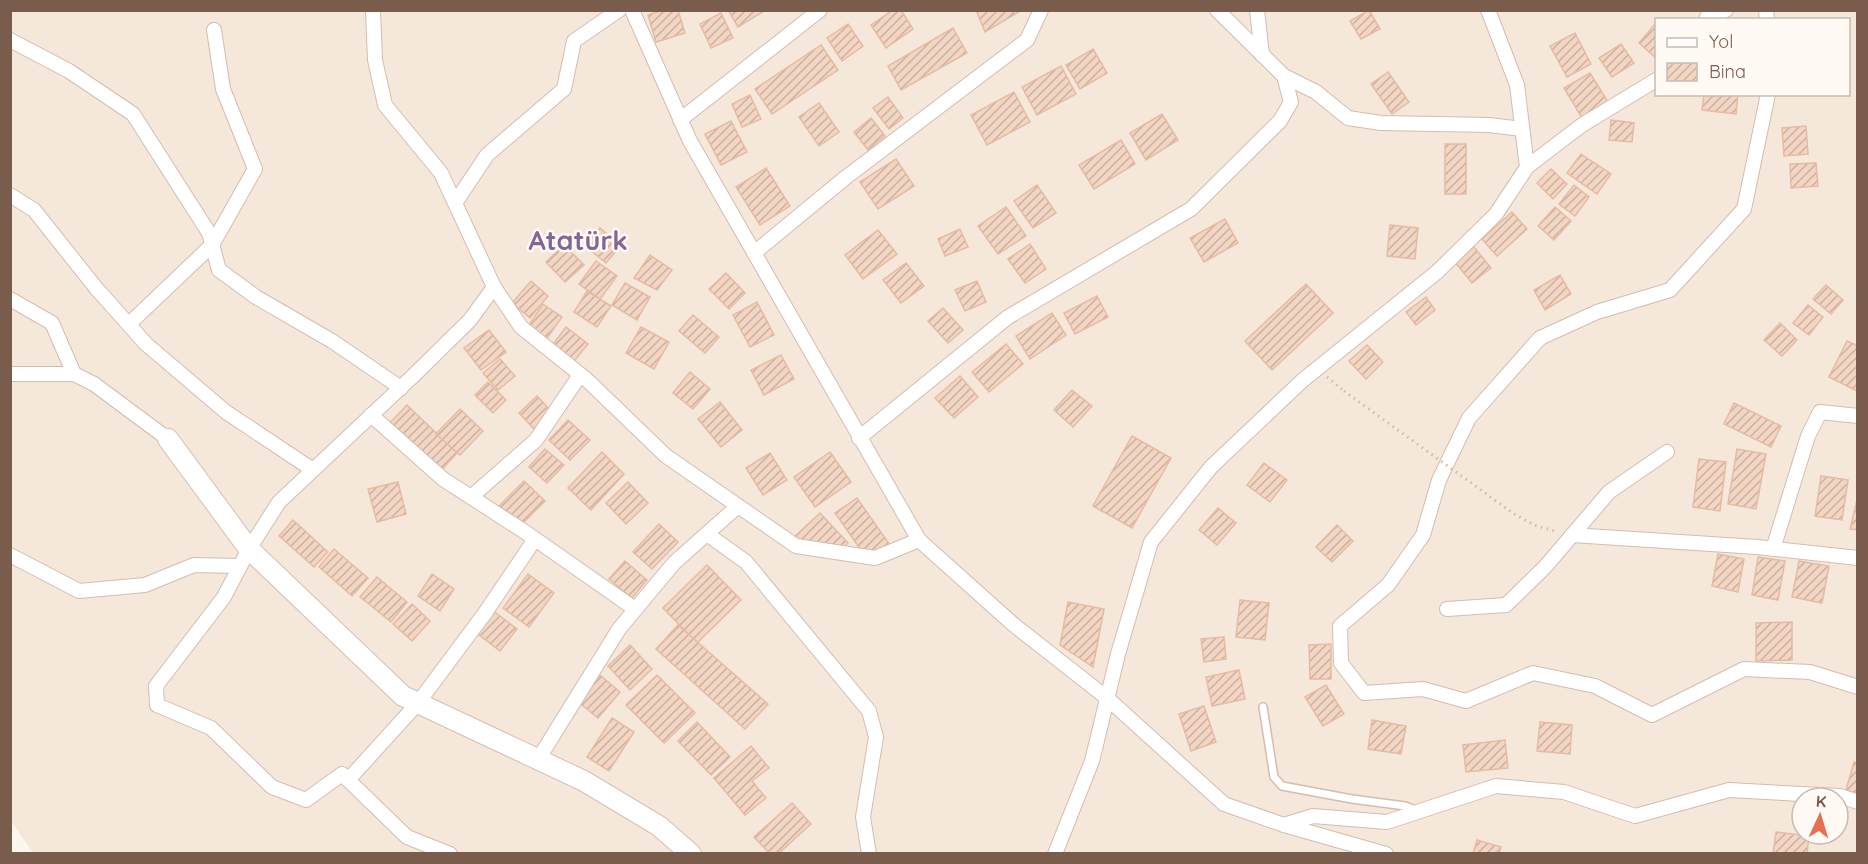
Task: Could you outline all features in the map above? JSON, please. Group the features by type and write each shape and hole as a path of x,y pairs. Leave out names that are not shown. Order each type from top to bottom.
{"main road":[{"path":"168,439 244,558 404,696 584,781 659,826 691,854"}],"street":[{"path":"373,10 375,60 385,105 441,173 494,286 521,327 580,375 666,456 796,546 876,558 919,540"},
{"path":"455,203 487,155 564,89 574,41 619,10"},
{"path":"632,10 690,141 919,540 1014,625 1107,698 1224,804 1284,825 1386,854"},
{"path":"680,120 820,10"},
{"path":"754,254 845,178 1027,39 1041,10"},
{"path":"1217,10 1284,76 1316,92 1348,118 1381,123 1489,125 1522,129"},
{"path":"1257,10 1262,56"},
{"path":"1488,10 1517,85 1527,167"},
{"path":"1707,18 1726,10"},
{"path":"129,324 212,246 255,169 223,89 214,30"},
{"path":"10,40 69,71 133,114 209,233 219,270 256,297 332,341 401,388"},
{"path":"860,438 1008,317 1191,209 1280,121 1291,102 1284,76"},
{"path":"1056,854 1092,761 1107,698 1152,542 1211,467 1317,369 1437,272 1496,214 1527,167 1582,125 1655,81"},
{"path":"1768,96 1744,209 1670,290 1597,312 1540,338 1469,418 1439,480 1423,535 1388,585 1340,626 1341,663 1364,693 1423,689 1466,701 1533,673 1595,687 1652,715 1744,669 1810,672 1857,687"},
{"path":"10,195 34,210 96,288 147,344 226,412 313,470"},
{"path":"450,854 407,837 342,774 306,800 272,787 211,728 157,705 156,686 224,597 244,558 279,502 470,320 494,286"},
{"path":"10,299 52,323 74,374"},
{"path":"10,374 74,374 94,384 168,439"},
{"path":"471,497 536,440 580,375"},
{"path":"1773,549 1808,436 1820,412 1857,416"},
{"path":"371,415 443,479 535,539 635,609"},
{"path":"1447,609 1506,605 1545,567 1609,492 1667,452"},
{"path":"538,758 619,629 674,563 738,506"},
{"path":"707,534 746,562 869,711 876,737 863,817 869,854"},
{"path":"1572,535 1773,549 1857,558"},
{"path":"348,780 418,703 485,613 535,539"},
{"path":"10,555 79,591 146,585 194,565 244,558"},
{"path":"1284,825 1313,816 1387,822 1496,786 1564,792 1635,816 1729,790 1840,795 1857,802"}],"lane":[{"path":"1263,707 1274,777 1282,786 1406,806 1420,811"}],"path":[{"path":"1317,369 1514,514 1534,525 1572,535"}],"shaded area":[{"path":"11,11 1857,11 1857,853 34,854 11,821"}],"building":[{"path":"663,10 678,10 685,33 656,42 648,15"},
{"path":"728,10 766,10 738,27"},
{"path":"893,10 901,10 913,29 886,48 871,25"},
{"path":"976,10 1022,10 985,32"},
{"path":"1369,10 1380,29 1361,39 1350,21"},
{"path":"721,13 733,38 711,48 700,24"},
{"path":"848,24 863,46 842,61 827,38"},
{"path":"1655,24 1655,57 1639,43"},
{"path":"953,28 967,53 901,90 888,66"},
{"path":"1575,33 1591,64 1567,77 1550,46"},
{"path":"1621,44 1634,63 1612,77 1599,58"},
{"path":"821,45 838,70 772,114 755,89"},
{"path":"1093,49 1107,73 1080,89 1066,65"},
{"path":"1061,66 1076,94 1037,115 1022,87"},
{"path":"1388,72 1409,102 1392,114 1371,84"},
{"path":"1590,73 1608,102 1582,118 1564,88"},
{"path":"1014,92 1030,122 987,145 971,115"},
{"path":"750,95 761,119 742,127 732,104"},
{"path":"1704,96 1738,96 1736,114 1702,110"},
{"path":"888,97 903,118 889,129 873,108"},
{"path":"819,103 839,132 819,146 799,117"},
{"path":"1162,114 1178,140 1146,160 1130,133"},
{"path":"871,118 885,136 868,150 854,132"},
{"path":"1611,120 1634,123 1632,142 1609,140"},
{"path":"731,121 747,152 721,165 705,134"},
{"path":"1806,126 1808,154 1784,156 1782,128"},
{"path":"1121,140 1135,164 1094,189 1079,165"},
{"path":"1445,144 1466,144 1466,194 1445,194"},
{"path":"1581,154 1611,174 1597,194 1567,173"},
{"path":"896,159 914,186 878,209 860,182"},
{"path":"1816,163 1818,186 1791,188 1790,164"},
{"path":"766,168 790,206 760,225 736,187"},
{"path":"1551,169 1567,184 1553,199 1537,183"},
{"path":"1037,185 1056,213 1033,228 1014,201"},
{"path":"1574,185 1589,197 1575,216 1559,204"},
{"path":"1006,207 1026,236 998,254 978,226"},
{"path":"1555,207 1571,221 1554,240 1538,226"},
{"path":"1512,212 1527,229 1497,256 1482,239"},
{"path":"1225,219 1238,243 1204,262 1190,238"},
{"path":"1390,225 1418,228 1415,259 1387,256"},
{"path":"600,228 621,245 606,263 585,246"},
{"path":"960,229 968,247 945,256 938,239"},
{"path":"878,230 897,254 863,279 845,255"},
{"path":"1030,244 1046,269 1025,283 1008,259"},
{"path":"564,245 584,265 565,282 546,262"},
{"path":"1474,247 1491,268 1472,283 1455,262"},
{"path":"650,255 672,270 657,290 634,278"},
{"path":"596,261 617,276 600,299 579,284"},
{"path":"906,263 924,286 901,303 883,280"},
{"path":"726,273 745,293 729,309 709,289"},
{"path":"1560,275 1571,294 1545,310 1534,290"},
{"path":"531,281 548,296 530,318 512,303"},
{"path":"977,281 986,302 965,311 955,290"},
{"path":"625,283 650,297 637,320 612,305"},
{"path":"1306,284 1333,313 1272,370 1245,341"},
{"path":"1826,285 1843,300 1831,314 1813,299"},
{"path":"587,291 611,306 597,327 574,312"},
{"path":"1097,296 1108,317 1075,334 1064,313"},
{"path":"1426,297 1435,310 1416,325 1406,312"},
{"path":"757,302 774,335 750,347 733,315"},
{"path":"543,304 562,317 545,341 527,328"},
{"path":"1808,305 1823,317 1809,335 1793,323"},
{"path":"943,308 963,330 948,343 928,321"},
{"path":"1052,313 1066,335 1030,359 1016,336"},
{"path":"693,315 719,337 705,353 679,331"},
{"path":"1780,323 1797,340 1782,356 1764,340"},
{"path":"566,327 588,344 572,364 551,347"},
{"path":"641,327 669,342 654,369 626,353"},
{"path":"489,330 506,352 481,370 464,348"},
{"path":"1847,341 1858,346 1857,391 1829,377"},
{"path":"1006,344 1023,364 989,392 972,372"},
{"path":"1367,345 1383,362 1366,379 1349,361"},
{"path":"781,355 794,379 764,395 751,370"},
{"path":"500,359 515,376 498,390 483,373"},
{"path":"690,372 710,389 693,409 673,393"},
{"path":"960,376 978,397 954,418 935,398"},
{"path":"488,382 506,400 493,413 475,395"},
{"path":"1072,390 1092,406 1073,427 1054,410"},
{"path":"537,396 551,411 537,432 519,413"},
{"path":"720,402 742,430 721,447 698,419"},
{"path":"1734,403 1781,426 1771,447 1724,424"},
{"path":"407,405 457,453 435,477 384,429"},
{"path":"460,409 483,431 460,455 436,434"},
{"path":"568,420 590,440 570,460 549,440"},
{"path":"1132,436 1171,458 1132,528 1093,506"},
{"path":"545,449 564,465 547,483 529,467"},
{"path":"1737,449 1766,454 1756,509 1728,504"},
{"path":"602,452 624,474 591,510 568,488"},
{"path":"830,452 851,482 815,507 794,477"},
{"path":"770,453 787,480 763,495 746,468"},
{"path":"1699,459 1726,462 1720,511 1693,507"},
{"path":"1264,463 1287,480 1270,502 1247,485"},
{"path":"1821,476 1848,480 1842,520 1815,516"},
{"path":"524,481 545,501 521,525 496,509"},
{"path":"398,482 406,514 377,522 368,489"},
{"path":"628,482 648,503 626,524 606,503"},
{"path":"1858,496 1858,530 1850,529"},
{"path":"857,498 890,545 875,555 863,553 835,513"},
{"path":"1218,508 1236,523 1217,545 1199,530"},
{"path":"820,513 848,543 840,550 800,544 794,537"},
{"path":"293,520 328,552 314,567 279,536"},
{"path":"659,524 678,542 652,569 633,552"},
{"path":"1337,525 1353,541 1332,562 1316,547"},
{"path":"334,549 368,578 352,596 319,567"},
{"path":"1718,554 1744,559 1738,592 1712,586"},
{"path":"1758,557 1785,561 1778,600 1752,595"},
{"path":"625,561 647,580 632,598 609,579"},
{"path":"1799,561 1829,566 1822,603 1792,597"},
{"path":"707,565 741,600 697,643 663,608"},
{"path":"432,574 454,589 440,611 418,596"},
{"path":"528,574 554,593 529,627 503,608"},
{"path":"377,577 407,602 391,622 360,597"},
{"path":"1240,600 1269,603 1265,640 1236,637"},
{"path":"1068,602 1104,609 1093,667 1060,645"},
{"path":"412,604 430,621 412,641 393,624"},
{"path":"491,609 517,629 500,651 474,631"},
{"path":"1792,622 1792,660 1756,661 1756,623"},
{"path":"678,625 768,704 745,729 656,649"},
{"path":"1224,637 1226,659 1204,662 1201,639"},
{"path":"1331,644 1331,679 1310,679 1309,645"},
{"path":"630,645 652,669 630,690 608,666"},
{"path":"1239,670 1245,699 1212,706 1206,677"},
{"path":"600,675 620,692 598,718 577,701"},
{"path":"657,675 695,713 664,743 626,705"},
{"path":"1326,685 1344,714 1323,726 1305,697"},
{"path":"1204,706 1216,742 1191,751 1179,714"},
{"path":"612,718 634,732 609,771 587,757"},
{"path":"1372,720 1406,726 1401,754 1368,749"},
{"path":"697,722 730,757 711,775 678,741"},
{"path":"1540,722 1572,725 1570,754 1537,751"},
{"path":"1505,740 1508,768 1466,772 1463,745"},
{"path":"751,746 769,768 752,781 766,798 745,815 714,778"},
{"path":"1854,762 1858,763 1858,794 1850,791 1850,786 1847,786"},
{"path":"792,803 811,824 778,854 770,854 754,837"},
{"path":"1776,832 1790,834 1790,846 1808,846 1807,854 1773,854"},
{"path":"1477,840 1501,847 1499,854 1473,854"}],"district":[{"name":"Atatürk","path":"578,241"}]}
